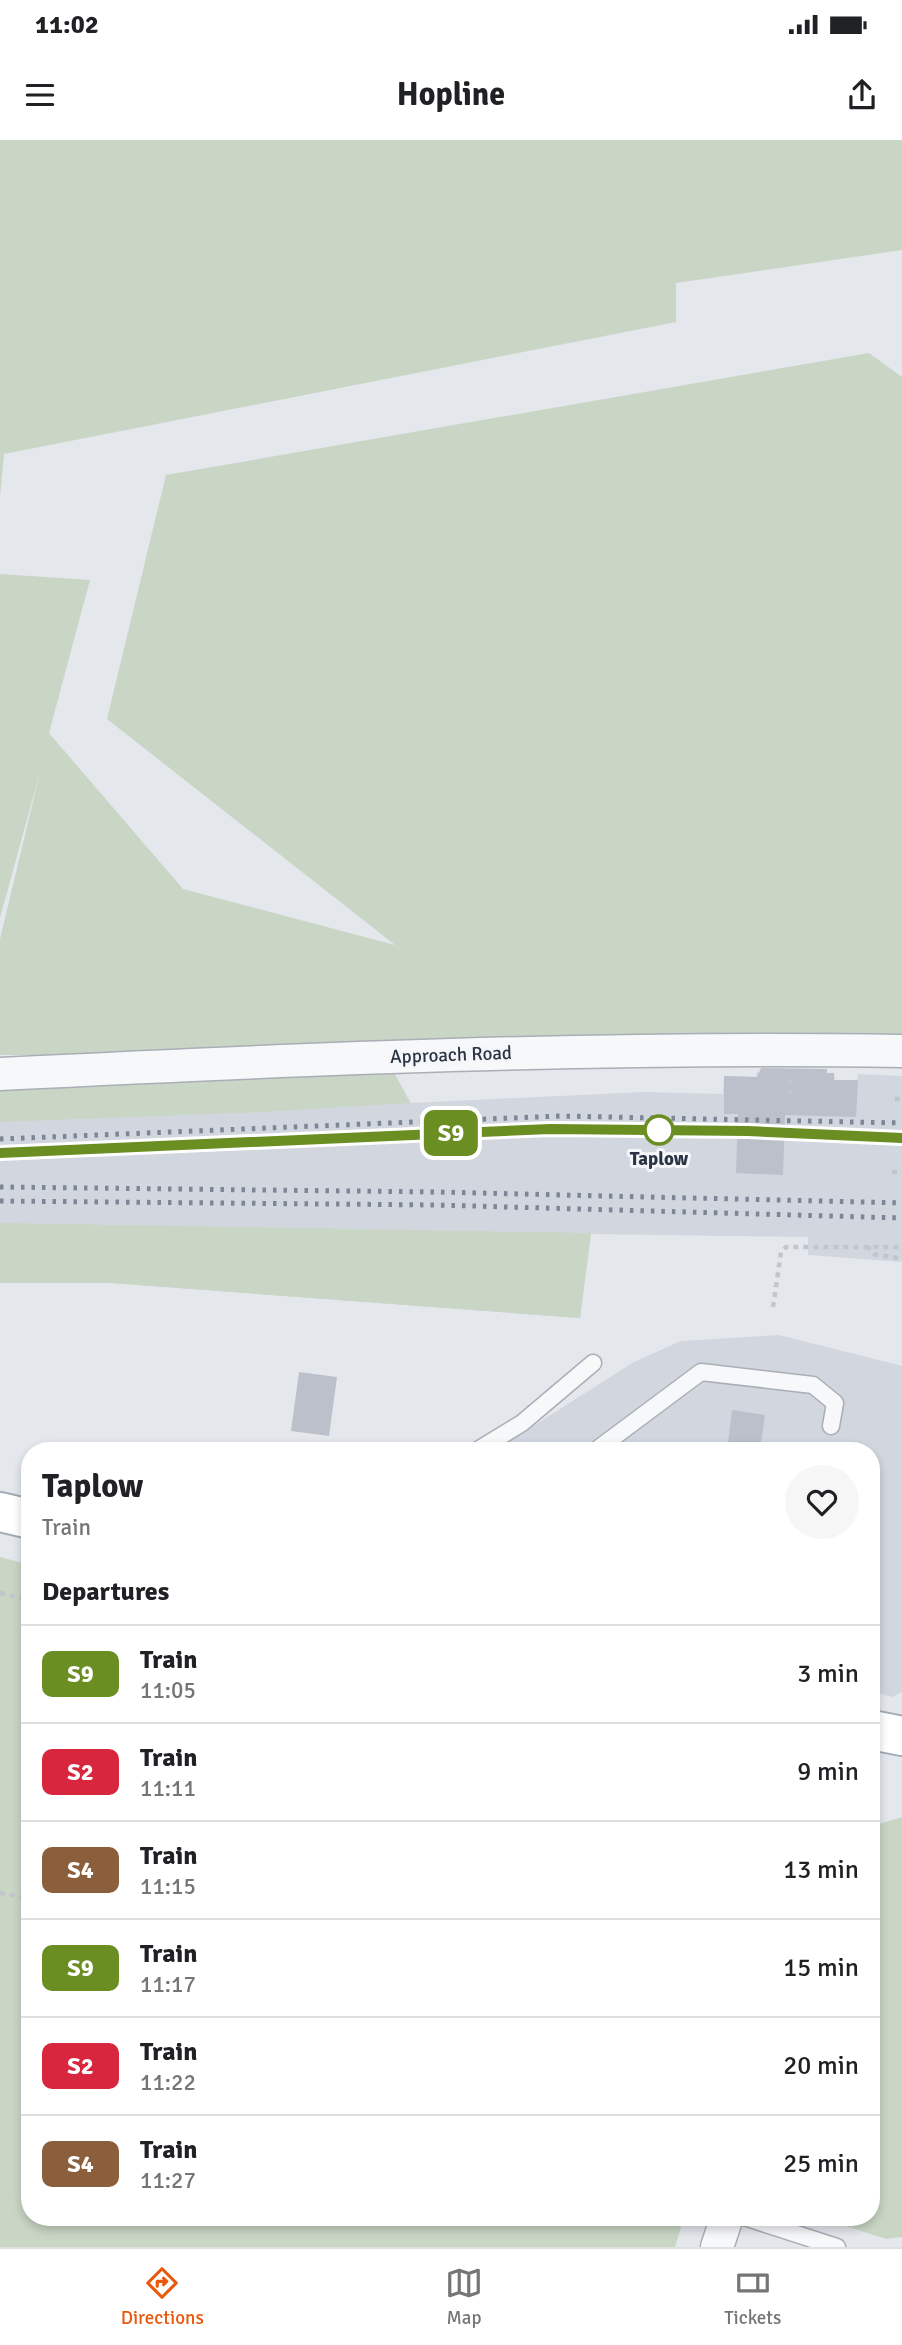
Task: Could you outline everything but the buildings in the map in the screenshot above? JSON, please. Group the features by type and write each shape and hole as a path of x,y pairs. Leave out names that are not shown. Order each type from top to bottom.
{"main road":[{"path":"0,1512 21,1518"},
{"path":"880,1732 902,1736"}],"street":[{"name":"Approach Road","path":"0,1074 476,1054 696,1049 902,1051"},
{"path":"717,2247 724,2226"}],"lane":[{"path":"491,1442 522,1423 593,1363"},
{"path":"607,1442 701,1372 813,1385 835,1404 831,1426"},
{"path":"772,2226 837,2247"}],"path":[{"path":"895,1099 902,1099"},
{"path":"892,1172 902,1172"},
{"path":"867,1246 874,1254 902,1259"},
{"path":"773,1307 781,1252 786,1247 902,1247"},
{"path":"0,1593 21,1598"},
{"path":"0,1893 21,1897"}],"shaded area":[{"path":"392,1069 411,1103 643,1092 723,1094 724,1076 756,1077 757,1072 834,1073 835,1080 857,1080 858,1074 902,1076 902,1262 808,1255 808,1237 591,1234 580,1318 111,1283 0,1283 0,1088"},
{"path":"779,1335 902,1366 902,1692 892,1697 880,1693 880,1442 508,1442 634,1362 681,1341"}],"green space":[{"path":"0,140 902,140 902,250 676,283 676,322 4,454 0,496"},
{"path":"869,353 902,377 902,1037 168,1055 0,1055 0,939 40,772 0,918 0,574 90,580 49,733 183,889 395,945 107,719 166,475"},
{"path":"392,1069 410,1103 263,1112 0,1122 0,1088"},
{"path":"0,1223 591,1233 580,1318 111,1283 0,1283"},
{"path":"0,1557 21,1563 21,2226 681,2226 675,2247 0,2247"},
{"path":"902,1817 902,2237 886,2239 846,2226 880,2226 880,1824"}],"railway":[{"path":"0,1139 560,1116 902,1123"},
{"path":"0,1153 550,1129 748,1131 902,1138"},
{"path":"0,1187 438,1192 902,1203"},
{"path":"0,1201 436,1205 902,1218"}],"train":[{"name":"S9","path":"0,1153 267,1139 550,1129 748,1131 902,1138"}],"place":[{"name":"Taplow","path":"659,1130"}]}
